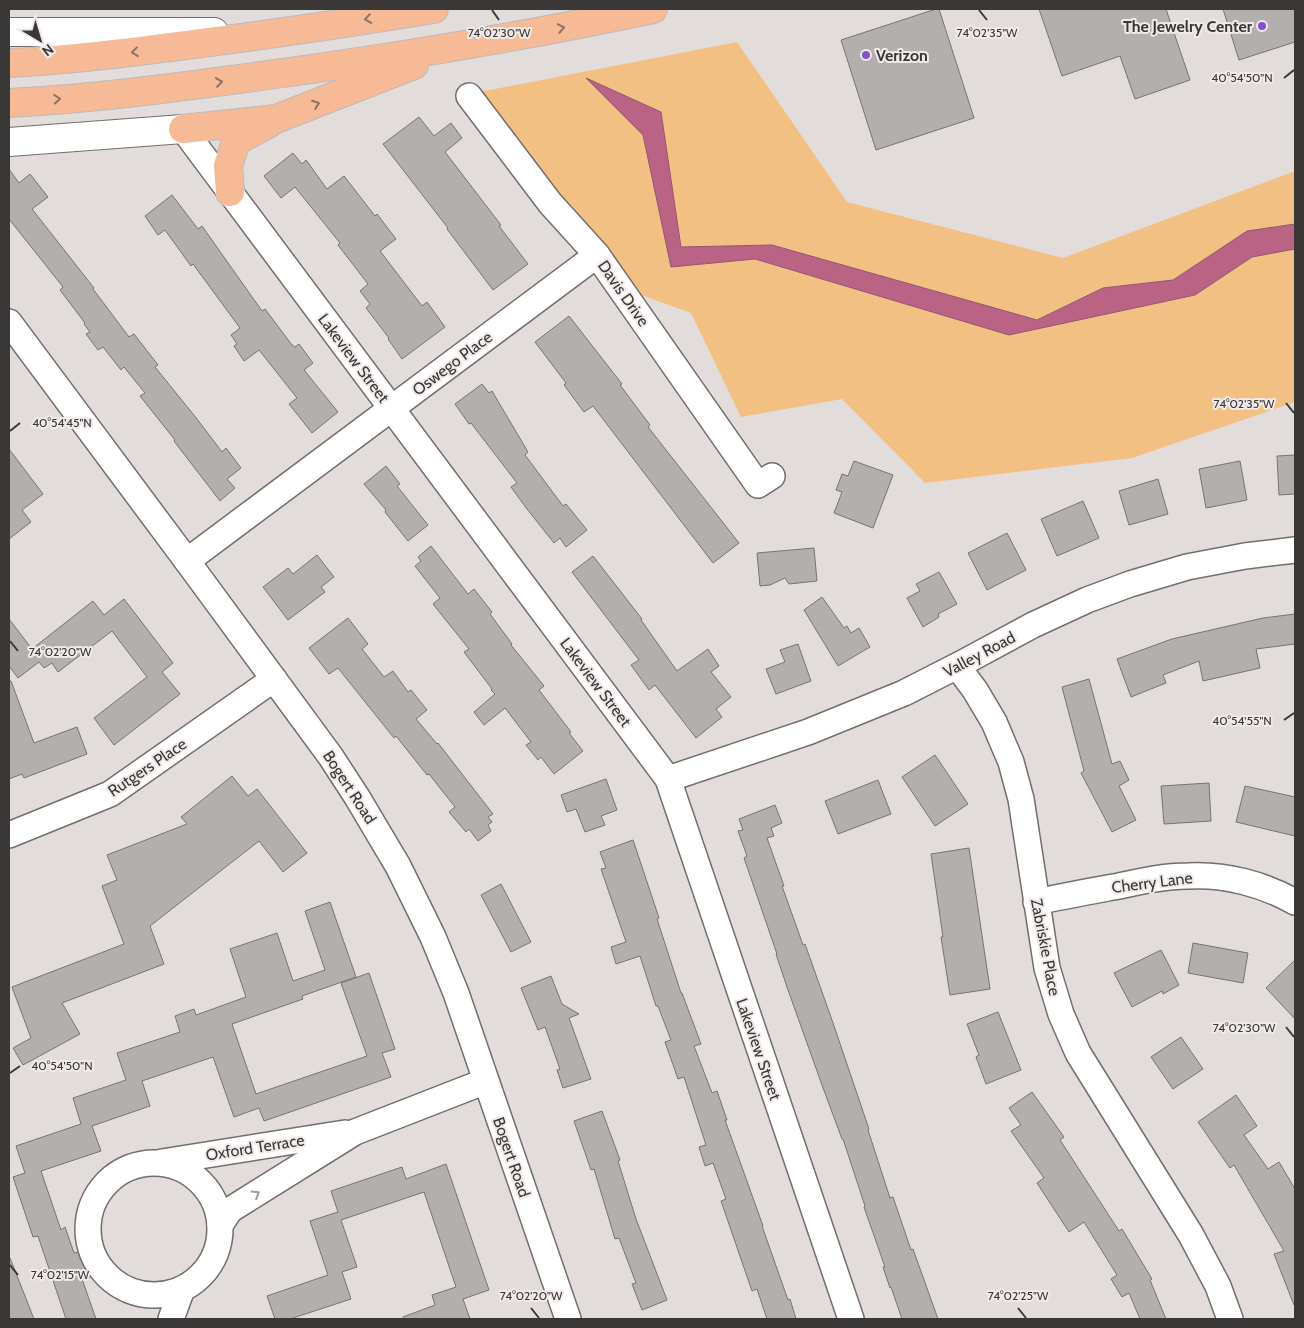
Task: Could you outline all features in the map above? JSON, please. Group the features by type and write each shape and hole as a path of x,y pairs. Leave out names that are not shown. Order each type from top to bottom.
{"highway":[{"path":"9,63 42,62 159,49 288,32 434,9"},
{"path":"9,103 160,90 327,68 462,46 653,9"},
{"path":"223,32 288,32"},
{"path":"230,192 228,166 236,141 276,119 462,46"},
{"path":"183,129 276,119"}],"street":[{"path":"9,32 223,32"},
{"name":"Davis Drive","path":"469,96 550,203 597,256 758,485 772,476"},
{"path":"9,142 183,129"},
{"name":"Lakeview Street","path":"183,129 668,779 851,1319"},
{"name":"Oswego Place","path":"187,561 597,256"},
{"name":"Bogert Road","path":"9,322 331,757 358,797 398,866 433,938 452,983 568,1319"},
{"name":"Valley Road","path":"668,779 808,732 904,693 1042,621 1087,600 1130,584 1187,567 1245,556 1295,550"},
{"name":"Zabriskie Place","path":"957,666 975,690 994,722 1011,762 1021,799 1047,968 1061,1014 1078,1053 1191,1235 1218,1286 1230,1319"},
{"name":"Rutgers Place","path":"9,835 110,794 274,679"},
{"name":"Cherry Lane","path":"1036,902 1154,879 1189,876 1219,877 1249,883 1282,894 1295,902"},
{"name":"Oxford Terrace","path":"220,1225 230,1210 354,1132 486,1081"},
{"name":"Oxford Terrace","path":"156,1163 175,1166 193,1175 207,1189 216,1206 220,1225 218,1244 211,1263 199,1278 182,1289 163,1294 144,1294 125,1288 108,1277 97,1261 90,1242 89,1223 93,1204 104,1187 118,1174 136,1166 354,1132"},
{"path":"171,1319 182,1289"}],"shaded area":[{"path":"737,42 847,202 1063,258 1295,171 1295,224 1247,231 1173,280 1103,288 1037,320 772,245 681,247 661,112 588,79 643,135 671,267 755,259 1010,335 1195,295 1252,257 1295,249 1295,402 1132,458 925,483 842,399 741,417 691,313 605,282 464,95"},
{"path":"586,78 661,112 681,247 772,245 1037,320 1103,288 1173,280 1247,231 1295,224 1295,249 1252,257 1195,295 1009,335 755,259 671,267 643,135"}],"building":[{"path":"939,9 974,118 876,150 841,40"},
{"path":"1039,9 1166,9 1190,80 1135,99 1120,56 1062,76"},
{"name":"The Jewelry Center","path":"1223,9 1295,9 1295,42 1239,60"},
{"path":"419,117 434,136 451,123 462,138 445,152 501,225 499,226 528,264 493,290 383,144"},
{"path":"293,153 302,164 306,160 327,189 344,176 375,216 377,214 396,239 380,251 422,306 427,302 445,327 402,359 366,308 370,304 360,291 368,284 338,245 340,243 295,187 281,198 264,176"},
{"path":"9,169 19,183 30,174 48,197 32,209 94,288 129,337 134,334 158,365 155,367 222,452 226,448 241,468 227,479 235,488 220,501 140,396 145,393 124,367 121,370 103,347 98,350 86,334 90,332 60,290 63,287 9,219"},
{"path":"172,195 198,229 202,226 262,311 265,309 292,345 295,347 299,344 313,363 304,370 338,412 312,433 289,404 297,398 259,350 244,361 234,346 237,344 231,335 240,328 193,264 191,266 165,230 158,235 145,216"},
{"path":"569,316 622,384 620,385 650,425 648,427 739,543 713,563 593,406 584,412 564,385 566,383 535,342"},
{"path":"482,384 489,393 492,391 528,452 525,455 563,506 566,504 587,530 566,547 560,538 554,543 527,509 511,487 517,483 455,404"},
{"path":"9,449 43,494 22,510 31,522 9,539"},
{"path":"1295,455 1295,494 1279,495 1277,456"},
{"path":"854,461 893,475 873,528 834,513 842,492 836,490 842,474 848,476"},
{"path":"1240,461 1247,500 1206,508 1199,469"},
{"path":"386,466 400,484 397,486 428,525 408,541 385,512 386,510 364,484"},
{"path":"1158,479 1168,514 1129,525 1119,491"},
{"path":"1083,501 1099,538 1057,556 1041,519"},
{"path":"1007,533 1026,570 987,590 968,553"},
{"path":"431,546 468,594 474,589 492,612 490,614 511,645 544,686 539,690 583,751 554,774 541,757 538,760 526,745 531,742 505,708 484,725 474,712 495,694 464,652 469,649 433,604 440,598 415,566 421,561 418,557"},
{"path":"814,548 817,581 789,584 785,578 770,585 760,586 757,553"},
{"path":"317,555 334,577 321,587 325,592 288,620 263,587 288,568 293,574"},
{"path":"593,556 642,619 677,671 708,649 719,666 711,672 731,697 716,709 722,717 696,738 655,685 649,690 631,665 639,660 572,572"},
{"path":"939,572 957,604 938,614 939,617 923,627 907,598 920,591 916,584"},
{"path":"822,597 844,628 847,626 851,633 859,628 870,647 838,666 804,610"},
{"path":"124,599 173,663 162,672 180,694 114,745 94,718 147,677 112,631 58,672 52,663 44,668 39,662 18,678 9,666 9,619 32,649 93,601 104,615"},
{"path":"1295,614 1295,644 1256,649 1260,668 1203,681 1199,661 1163,675 1166,683 1131,697 1117,659 1172,639 1263,618"},
{"path":"348,618 368,644 362,649 384,677 393,671 408,692 411,690 427,710 416,719 438,743 493,814 488,817 492,822 488,825 491,831 478,841 469,829 466,832 449,812 455,807 396,736 394,738 338,668 329,674 309,648"},
{"path":"798,644 811,681 776,694 766,669 785,662 780,650"},
{"path":"1089,679 1112,764 1120,761 1129,780 1119,786 1136,820 1112,832 1081,773 1084,771 1062,687"},
{"path":"9,681 11,681 34,743 77,727 87,754 24,778 22,774 9,779"},
{"path":"935,755 968,804 935,826 902,777"},
{"path":"232,776 248,796 257,789 307,853 283,872 259,841 150,926 164,964 62,1003 80,1034 23,1065 13,1048 31,1038 12,987 124,944 102,886 117,880 107,855 187,824 181,817"},
{"path":"606,779 617,810 601,816 605,825 585,832 576,809 567,812 561,795"},
{"path":"878,780 891,814 838,834 825,801"},
{"path":"1209,783 1211,821 1164,824 1161,786"},
{"path":"1245,786 1295,797 1295,836 1236,822"},
{"path":"775,805 782,823 771,828 774,836 767,838 784,886 782,886 833,1023 890,1198 893,1197 938,1319 902,1319 883,1267 885,1267 843,1139 788,990 744,858 747,856 738,831 743,830 739,819"},
{"path":"633,840 681,993 701,1044 694,1046 712,1093 717,1091 727,1120 725,1120 796,1319 767,1319 757,1289 752,1291 721,1201 726,1199 713,1163 705,1166 699,1147 706,1145 684,1077 678,1079 665,1042 671,1040 658,1006 656,1006 640,956 616,964 611,947 626,942 601,869 606,868 600,852"},
{"path":"969,848 990,989 950,995 931,854"},
{"path":"501,884 531,942 511,952 481,895"},
{"path":"330,902 356,977 302,996 303,999 232,1024 256,1094 367,1056 341,983 369,973 395,1049 382,1053 391,1077 264,1121 259,1108 234,1117 213,1057 142,1081 150,1106 92,1126 101,1151 41,1171 61,1230 65,1227 74,1253 81,1251 90,1277 82,1279 96,1319 66,1319 38,1236 33,1237 13,1177 25,1173 16,1146 81,1124 73,1098 126,1080 117,1053 180,1032 175,1016 194,1009 196,1015 246,997 230,949 277,933 293,981 325,970 305,911"},
{"path":"1193,943 1248,953 1243,983 1188,973"},
{"path":"1161,950 1179,985 1163,994 1162,991 1132,1007 1114,973"},
{"path":"1295,960 1295,1019 1266,988"},
{"path":"551,976 562,1004 579,1014 569,1018 591,1079 563,1088 557,1070 560,1069 545,1027 538,1030 521,988"},
{"path":"998,1012 1021,1070 986,1084 976,1057 979,1055 967,1024"},
{"path":"1181,1037 1203,1069 1173,1089 1151,1057"},
{"path":"1032,1092 1064,1137 1060,1140 1119,1231 1122,1229 1152,1279 1150,1280 1166,1319 1140,1319 1129,1293 1122,1297 1111,1279 1117,1275 1084,1222 1069,1232 1037,1183 1044,1178 1011,1131 1021,1125 1009,1108"},
{"path":"1236,1095 1257,1126 1244,1135 1268,1169 1279,1162 1295,1189 1295,1305 1274,1254 1284,1251 1234,1165 1230,1168 1198,1122"},
{"path":"602,1111 620,1160 618,1161 636,1219 667,1300 642,1310 632,1284 636,1283 619,1238 615,1239 594,1169 591,1170 574,1121"},
{"path":"446,1164 489,1290 463,1299 470,1319 403,1319 403,1317 435,1305 432,1295 456,1287 424,1192 341,1220 357,1267 342,1272 351,1299 290,1319 275,1319 267,1296 328,1275 310,1221 338,1212 331,1191 402,1167 406,1179"},
{"path":"10,1258 34,1319 9,1319"}],"place":[{"name":"The Jewelry Center","path":"1262,26"},
{"name":"Verizon","path":"866,55"}]}
